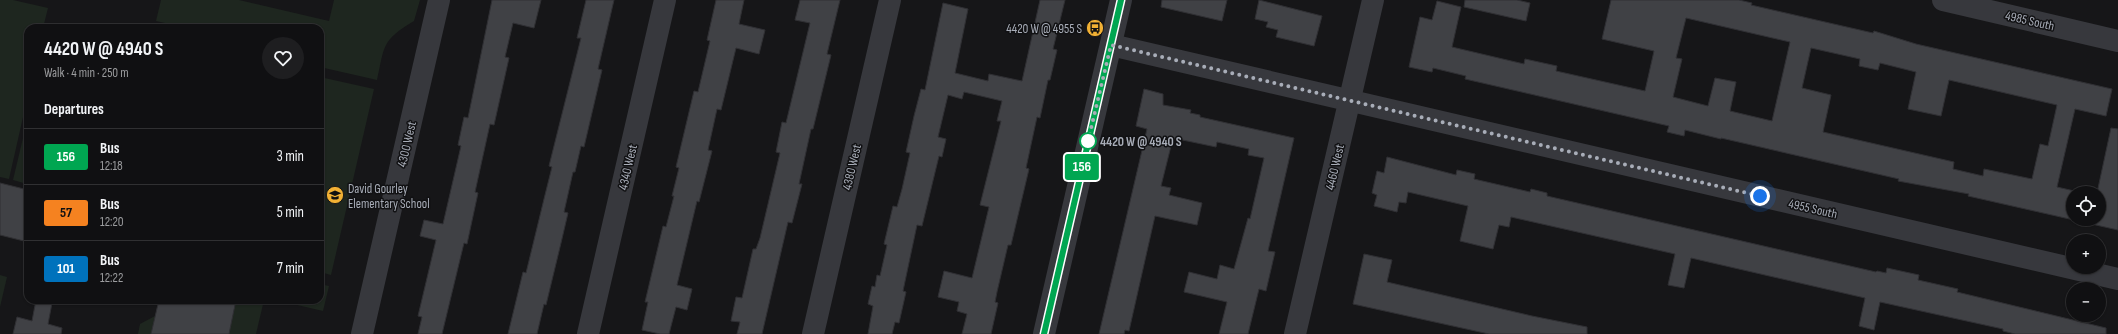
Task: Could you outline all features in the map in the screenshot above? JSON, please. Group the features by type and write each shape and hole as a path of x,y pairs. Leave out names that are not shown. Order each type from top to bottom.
{"street":[{"name":"4300 West","path":"362,334 439,0"},
{"name":"4340 West","path":"588,334 665,0"},
{"name":"4380 West","path":"812,334 890,0"},
{"path":"1044,334 1121,0"},
{"name":"4460 West","path":"1295,334 1373,0"},
{"name":"4985 South","path":"1943,0 2118,41"},
{"name":"4955 South","path":"1111,45 2118,278"}],"shaded area":[{"path":"0,0 13,0 48,8 44,24 24,24 24,113 9,179 0,177"},
{"path":"161,0 239,0 329,21 334,0 420,0 414,21 395,34 386,45 377,80 324,68 324,24 169,24 156,21"},
{"path":"324,78 374,89 331,275 324,273"},
{"path":"24,134 24,183 13,180"},
{"path":"0,275 7,277 0,307"},
{"path":"324,285 329,286 323,311 293,304 324,304"},
{"path":"235,304 263,304 256,334 229,334"},
{"path":"155,316 151,334 138,334 140,324"}],"building":[{"path":"492,0 541,0 534,28 513,23 505,57 509,58 494,125 490,124 475,192 478,193 467,244 464,243 442,334 418,334 422,317 418,316 436,240 420,236 424,220 443,224 461,146 458,145 464,117 468,118"},
{"path":"586,0 614,0 598,69 602,70 584,147 581,146 575,172 573,172 564,212 568,213 546,305 544,304 537,334 508,334 523,272 526,273 552,167 549,166 581,38 577,38"},
{"path":"716,0 744,0 739,24 765,30 759,54 736,48 721,110 717,109 708,150 712,151 699,202 697,201 677,285 692,289 687,310 676,307 669,334 660,334 642,330 648,302 645,302 663,226 666,227 674,196 672,196 679,168 676,167 694,91 698,92 710,41 707,40"},
{"path":"800,0 840,0 827,54 831,55 813,129 811,129 799,184 802,184 792,223 788,222 762,334 737,334 740,322 731,321 736,297 742,298 753,249 756,249 760,238 780,153 776,152 782,122 786,123 810,23 795,20"},
{"path":"1040,0 1065,0 1053,49 1057,50 1050,80 1048,80 1040,118 1037,117 1026,168 1029,169 1011,245 1008,245 997,292 995,302 998,303 991,334 962,334 967,314 957,311 959,302 938,297 944,271 972,278 989,207 980,205 1001,121 997,121 1002,101 964,92 962,99 948,95 938,137 946,139 942,157 939,156 922,226 917,225 903,291 906,292 899,323 895,322 892,334 868,334 873,306 868,304 872,286 875,287 877,275 880,276 887,245 884,244 893,206 897,207 902,189 910,153 906,152 921,89 925,90 943,3 968,9 955,73 988,81 989,74 1022,81"},
{"path":"1162,0 1227,0 1222,21 1161,7"},
{"path":"1259,0 1322,16 1314,46 1276,37 1278,30 1266,27 1268,22 1255,19"},
{"path":"1465,0 1517,0 1530,3 1526,21 1464,7"},
{"path":"1611,0 1739,0 1752,3 1751,5 1873,33 1874,31 1916,44 2112,89 2106,116 2075,109 2057,187 2066,189 2066,218 1968,196 1969,194 1898,181 1899,179 1685,130 1684,136 1667,132 1669,126 1465,79 1466,76 1433,68 1432,72 1409,67 1420,17 1432,20 1437,1 1461,7 1452,47 1524,64 1525,59 1557,66 1556,71 1645,91 1654,51 1602,39","holes":["1686,18 1790,42 1772,121 1730,111 1736,82 1715,78 1708,106 1673,97 1682,59 1676,58","1811,48 1860,59 1859,66 1878,70 1880,63 1916,72 1908,109 1941,116 1949,80 2057,105 2048,146 2040,144 2032,179 1984,169 1983,176 1953,169 1954,162 1823,132 1831,95 1802,88"]},
{"path":"1144,89 1163,94 1163,105 1191,110 1190,113 1200,115 1200,117 1294,138 1268,251 1275,252 1266,291 1259,289 1248,334 1219,334 1227,302 1184,292 1189,272 1217,279 1220,265 1234,269 1248,218 1250,219 1264,158 1248,155 1249,149 1217,142 1216,147 1173,138 1161,186 1171,188 1169,195 1202,203 1197,225 1155,216 1129,331 1125,330 1124,334 1099,334 1147,129 1136,126"},
{"path":"2111,128 2118,129 2118,230 2100,226 2106,226 2106,186 2099,186"},
{"path":"1387,157 1456,175 1457,170 1475,174 1474,179 1530,192 1531,189 1547,193 1547,196 1876,272 1886,273 1887,268 1919,275 1918,280 1958,289 1957,292 2066,318 2066,322 2081,322 2106,328 2106,334 2015,334 2003,331 2003,329 1880,302 1874,330 1859,326 1865,298 1691,258 1684,288 1668,285 1675,254 1511,217 1509,227 1499,225 1493,249 1460,241 1468,206 1408,192 1406,203 1399,202 1397,212 1374,206 1377,195 1372,193 1377,171 1384,173"},
{"path":"0,183 24,189 24,241 0,235"},
{"path":"1364,254 1392,260 1387,282 1532,316 1587,327 1587,334 1489,334 1353,304"},
{"path":"35,304 52,304 48,324 62,328 61,334 13,334 17,317 32,321"},
{"path":"158,304 235,304 229,334 151,334"}],"bus line":[{"name":"156","path":"1044,334 1121,0"}],"place":[{"name":"4420 W @ 4955 S","path":"1095,28"},
{"name":"4420 W @ 4940 S","path":"1088,141"},
{"name":"David Gourley Elementary School","path":"335,195"}],"route":[{"path":"1088,141 1111,45 1760,196"}]}
